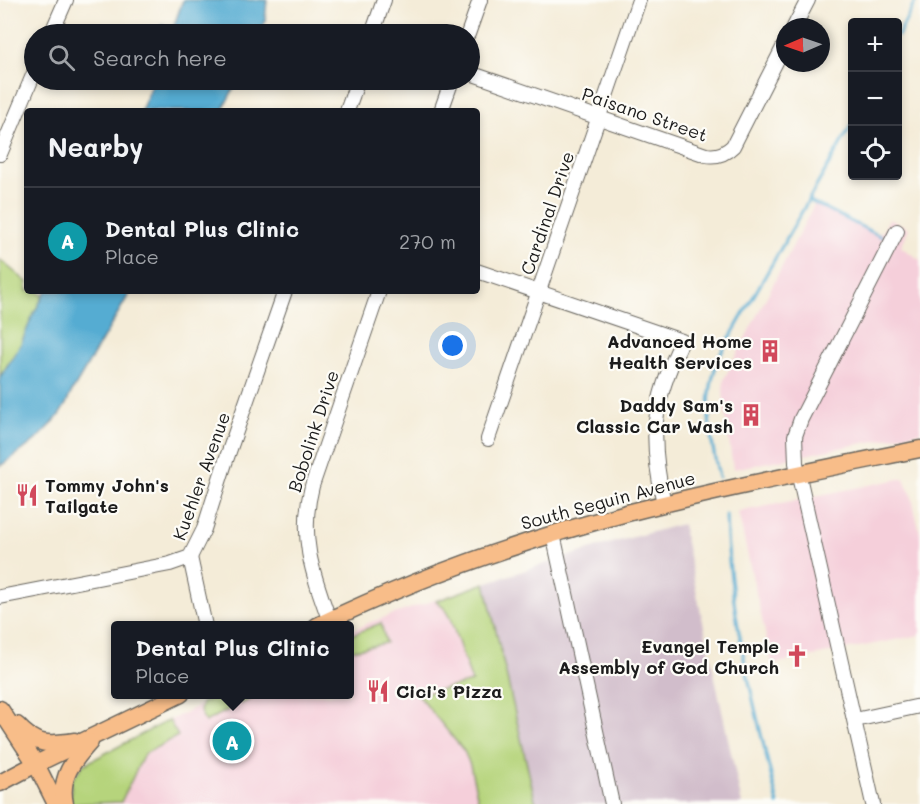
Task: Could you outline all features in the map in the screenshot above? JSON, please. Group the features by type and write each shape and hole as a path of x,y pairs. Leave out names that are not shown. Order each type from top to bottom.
{"main road":[{"name":"South Seguin Avenue","path":"325,621 440,572 553,534 664,504 920,449"},
{"path":"0,783 171,699"},
{"path":"0,707 20,729 38,742 57,744 93,738"},
{"path":"0,707 36,764 56,804"},
{"path":"65,804 64,784 70,766 93,738"}],"street":[{"path":"55,24 66,0"},
{"path":"376,24 384,0"},
{"path":"472,24 480,0"},
{"name":"Cardinal Drive","path":"488,439 639,0"},
{"path":"799,18 808,0"},
{"name":"Paisano Street","path":"480,75 706,155 722,154 733,146 776,62"},
{"path":"0,154 27,90"},
{"path":"348,108 354,90"},
{"path":"442,108 448,90"},
{"path":"873,804 795,454 797,428 897,231"},
{"path":"480,271 682,341 661,388 654,422 655,457 664,504"},
{"name":"Kuehler Avenue","path":"0,597 170,564 189,557 204,529 284,294"},
{"name":"Bobolink Drive","path":"323,621 309,558 306,528 307,506 378,294"},
{"path":"553,534 612,804"},
{"path":"189,557 203,621"},
{"path":"855,720 920,706"}],"shaded area":[{"path":"815,203 878,233 883,232 889,219 909,228 901,247 920,260 920,432 733,469 724,404 724,379"},
{"path":"904,478 911,493 920,534 920,635 772,664 738,512"},
{"path":"682,524 742,804 536,804 485,583 611,543"},
{"path":"485,583 536,804 71,804 83,765 211,699 354,699 354,630"}],"green space":[{"path":"0,260 24,280 24,294 43,296 21,344 0,377"},
{"path":"485,583 536,804 479,804 470,765 464,751 418,695 472,682 450,618 436,601"},
{"path":"381,623 386,643 354,650 354,634"},
{"path":"210,699 233,699 232,708 205,722 200,711 202,703"},
{"path":"240,699 251,699 240,704"},
{"path":"169,720 178,736 144,754 121,802 71,804 71,781 83,765"}],"water":[{"path":"183,0 267,0 264,24 174,24"},
{"path":"150,90 233,90 224,108 142,108"},
{"path":"44,294 129,294 59,416 42,435 0,466 0,377 21,344"}],"waterway":[{"path":"902,28 916,0"},
{"path":"719,477 710,430 709,401 714,371 720,355 851,126"},
{"path":"808,200 882,237"},
{"path":"726,515 732,588 744,661 778,804"}],"place":[{"name":"Advanced Home Health Services","path":"770,351"},
{"name":"Daddy Sam's Classic Car Wash","path":"751,415"},
{"name":"Tommy John's Tailgate","path":"27,495"},
{"name":"Evangel Temple Assembly of God Church","path":"797,656"},
{"name":"Cici's Pizza","path":"378,691"},
{"name":"Dental Plus Clinic","path":"232,741"}]}
